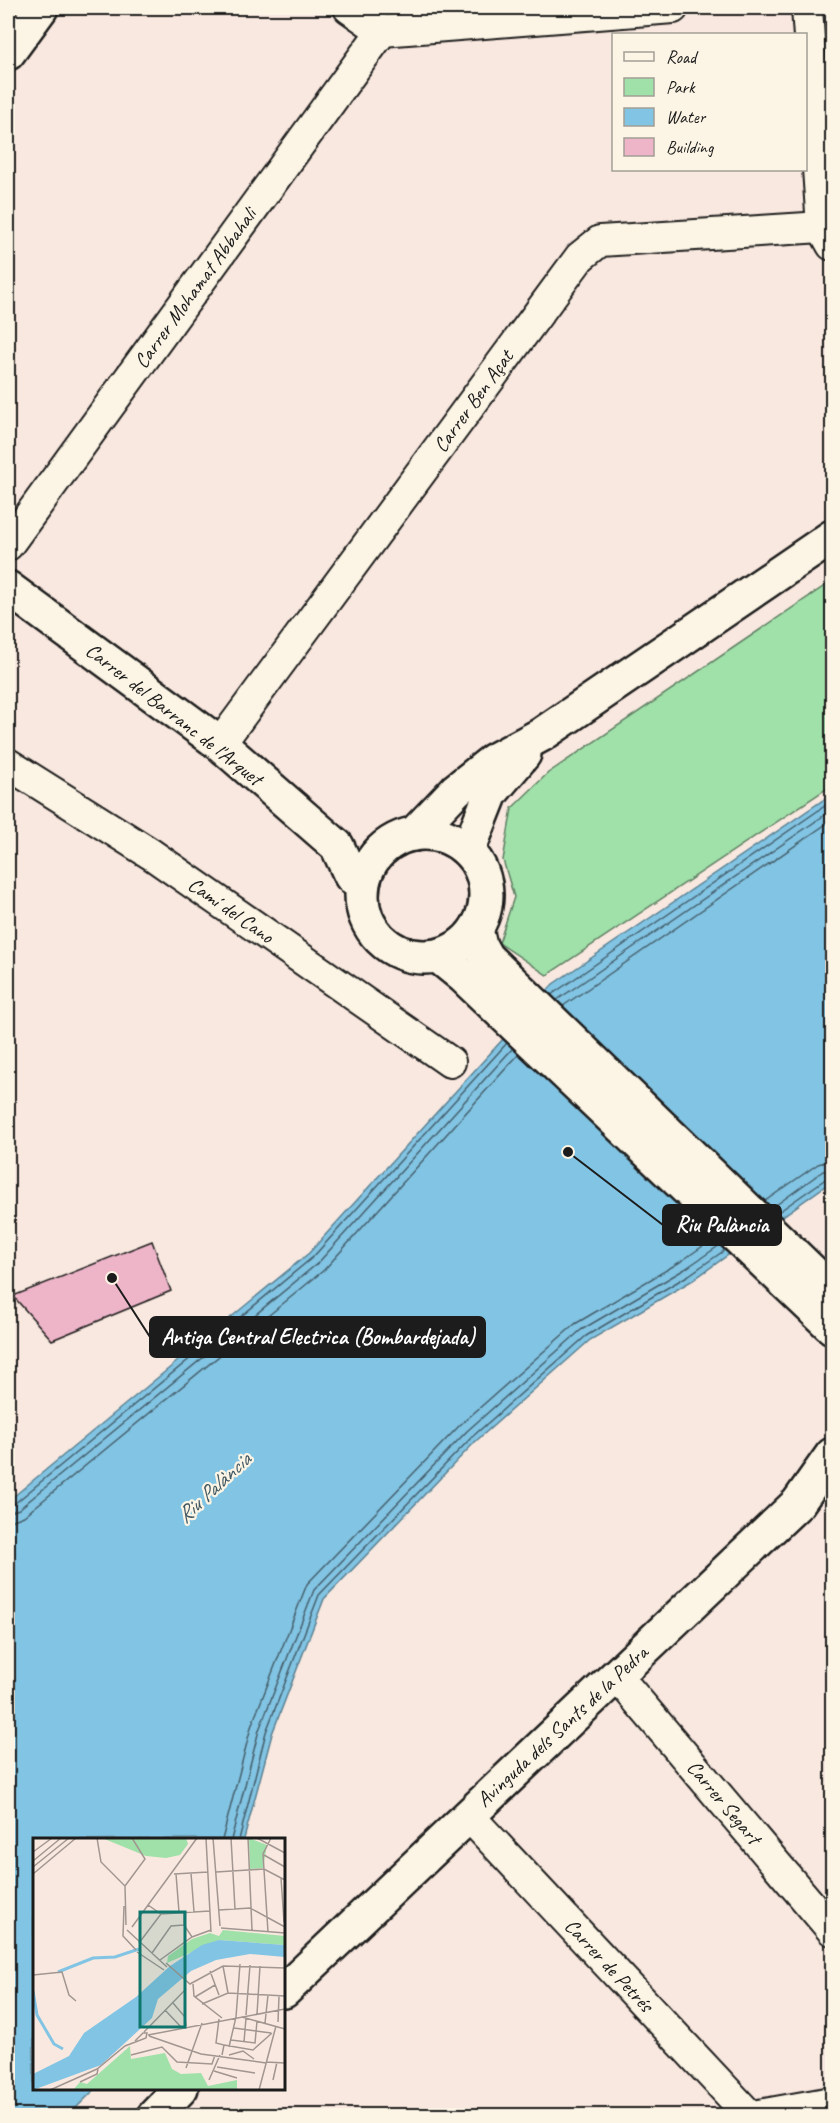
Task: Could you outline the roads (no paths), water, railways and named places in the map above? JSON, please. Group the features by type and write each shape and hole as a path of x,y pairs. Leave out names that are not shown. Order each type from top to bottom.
{"street":[{"path":"8,52 41,8"},
{"path":"349,8 382,31 673,8"},
{"path":"807,8 827,236"},
{"name":"Carrer Mohamat Abbahali","path":"8,545 382,31"},
{"name":"Carrer Ben Açat","path":"220,744 580,257 600,241 827,236"},
{"path":"414,834 456,790 494,760 541,735 832,537"},
{"name":"Carrer del Barranc de l'Arquet","path":"8,588 220,744 337,846 351,876 362,886"},
{"path":"468,851 491,793 541,735"},
{"name":"Camí del Cano","path":"8,764 151,854 450,1062"},
{"path":"414,834 433,834 452,839 468,851 478,865 486,889 484,914 476,929 459,946 438,956 408,955 382,941 365,916 362,886 369,866 383,849 397,839 414,834"},
{"path":"337,846 383,849"},
{"path":"476,929 480,946 486,957 832,1291"},
{"path":"438,956 464,977 832,1327"},
{"name":"Avinguda dels Sants de la Pedra","path":"285,1990 798,1503 832,1455"},
{"name":"Carrer Segart","path":"616,1675 832,1930"},
{"name":"Carrer de Petrés","path":"468,1815 759,2115"},
{"path":"156,2114 179,2090"},
{"path":"759,2115 832,2102"}],"water":[{"path":"832,794 832,1181 693,1280 590,1340 476,1441 324,1599 272,1734 244,1838 33,1838 33,2090 94,2090 69,2115 8,2116 8,1501 309,1253 553,984"}],"place":[{"name":"Riu Palància","path":"568,1152"},
{"name":"Antiga Central Electrica (Bombardejada)","path":"112,1278"}]}
